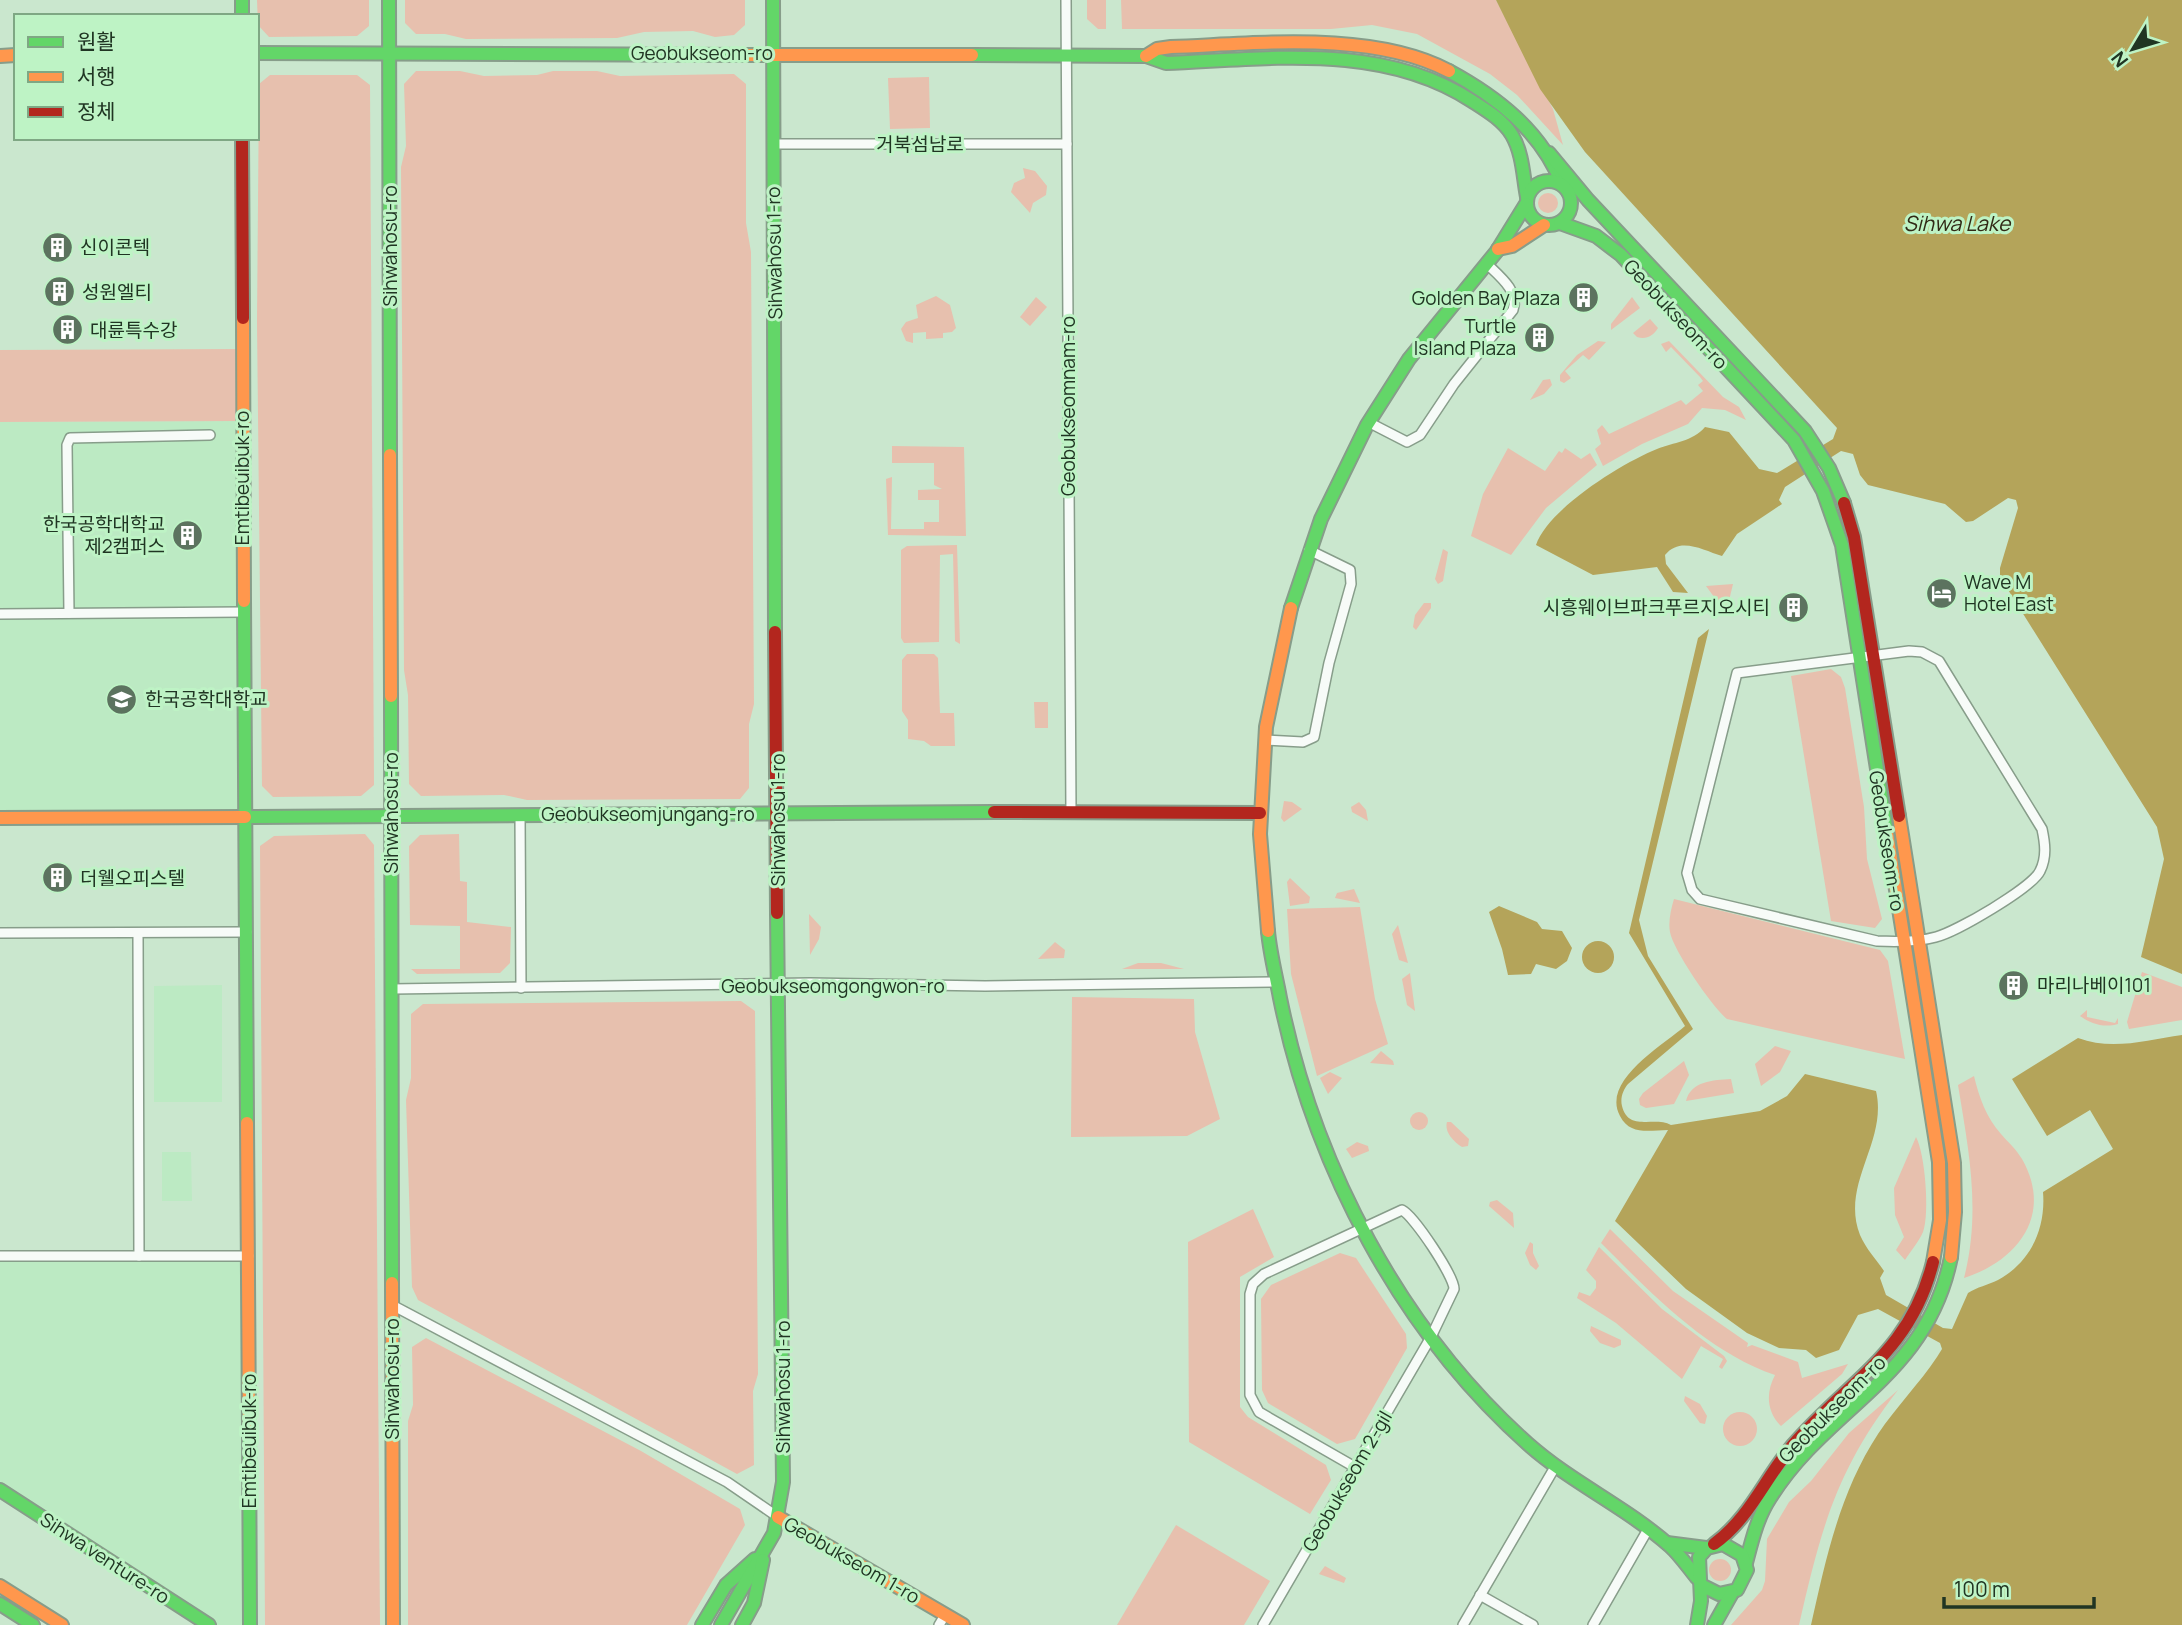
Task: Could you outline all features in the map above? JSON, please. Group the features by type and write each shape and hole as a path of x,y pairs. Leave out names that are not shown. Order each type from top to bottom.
{"street":[{"name":"Sihwahosu-ro","path":"388,0 393,1625"},
{"name":"Sihwahosu 1-ro","path":"720,1625 774,1534 783,1482 773,0"},
{"name":"Geobukseomnam-ro","path":"1066,0 1071,812"},
{"path":"1146,56 1157,49 1171,47 1356,45 1398,51 1447,68 1488,92 1549,153 1588,200 1805,431 1832,472 1854,537 1954,1163 1957,1200 1951,1260 1936,1305 1914,1345 1879,1384 1820,1438 1784,1479 1753,1527 1744,1581 1732,1593 1714,1625"},
{"name":"Geobukseom-ro","path":"259,53 1146,56"},
{"path":"1146,56 1166,63 1356,61 1389,65 1422,74 1476,101 1511,134 1519,150 1531,217 1545,225"},
{"name":"Emtibeuibuk-ro","path":"242,140 250,1625"},
{"name":"거북섬남로","path":"773,144 1067,144"},
{"path":"1498,249 1532,234 1545,225 1560,223 1566,218 1572,204 1549,153"},
{"path":"1513,221 1524,179"},
{"path":"1588,200 1565,187 1541,182 1513,221 1498,249 1424,337 1370,423 1339,482 1309,550 1283,640 1266,740 1260,813 1268,945 1274,982 1300,1081 1326,1153 1362,1229 1431,1337 1489,1403 1555,1467 1667,1544 1699,1581 1715,1594 1732,1593"},
{"name":"Geobukseom-ro","path":"1560,223 1596,236 1621,255 1794,440 1819,479 1842,545 1942,1193 1936,1259 1922,1300 1900,1339 1868,1374 1806,1430 1777,1465 1735,1528 1710,1546"},
{"path":"1532,234 1578,230"},
{"path":"1370,423 1407,442 1420,435 1467,366 1513,310 1516,302 1514,294 1486,263"},
{"path":"69,613 67,445 70,438 210,435"},
{"path":"1266,740 1303,742 1314,737 1329,663 1351,584 1350,570 1309,550"},
{"path":"0,614 243,612"},
{"path":"1922,652 1939,662 2042,829 2045,856 2040,871 2025,888 1938,937 1903,942 1877,941 1700,900 1688,883 1687,873 1737,673 1872,654 1922,652"},
{"name":"Geobukseomjungang-ro","path":"245,818 778,813 1260,813"},
{"path":"520,815 521,988"},
{"path":"0,818 245,818"},
{"path":"0,933 247,932"},
{"path":"138,934 139,1256"},
{"name":"Geobukseomgongwon-ro","path":"392,989 1274,982"},
{"name":"Geobukseom 2-gil","path":"1263,1625 1353,1466 1431,1337 1454,1289 1451,1277 1408,1213 1395,1211 1264,1274 1253,1284 1250,1294 1252,1404 1259,1412 1353,1466"},
{"path":"0,1256 249,1256"},
{"path":"391,1306 727,1482 778,1517"},
{"path":"1463,1625 1555,1467"},
{"name":"Sihwa venture-ro","path":"0,1490 209,1625"},
{"name":"Geobukseom 1-ro","path":"778,1517 942,1620 963,1625"},
{"path":"1594,1625 1647,1531"},
{"path":"1667,1544 1730,1545 1737,1549 1746,1563"},
{"path":"1698,1625 1697,1561 1710,1546"},
{"path":"702,1625 726,1585 765,1550"},
{"path":"742,1625 754,1603 765,1550"},
{"path":"0,1586 62,1625"},
{"path":"1480,1595 1534,1625"},
{"path":"0,1604 33,1625"}],"shaded area":[{"path":"257,0 369,0 369,26 357,36 269,37 259,26"},
{"path":"405,0 745,0 745,25 734,35 715,37 693,31 644,32 617,38 466,39 445,34 416,34 405,23"},
{"path":"1087,0 1106,0 1106,29 1098,29 1087,19"},
{"path":"1121,0 1496,0 1553,109 1563,145 1517,95 1490,74 1417,34 1372,25 1331,29 1122,29"},
{"path":"416,71 460,71 484,76 537,75 553,71 597,71 620,76 734,74 746,84 746,223 751,252 754,704 749,724 749,788 740,799 527,800 504,795 421,796 409,784 408,695 404,670 401,167 406,146 404,84"},
{"path":"270,75 357,75 370,85 374,785 361,796 273,797 262,786 257,322 259,84"},
{"path":"929,77 930,128 890,129 888,78"},
{"path":"1023,168 1035,171 1047,186 1046,195 1033,203 1030,213 1011,192 1014,183 1025,178"},
{"path":"1544,193 1552,193 1558,203 1552,213 1544,213 1538,207 1538,199"},
{"path":"936,296 950,305 956,328 952,332 943,333 943,338 926,339 926,332 913,333 913,343 906,341 901,329 906,322 918,318 916,305"},
{"path":"1036,297 1047,307 1030,326 1020,317"},
{"path":"1632,297 1640,308 1611,330 1611,324"},
{"path":"1650,319 1658,328 1656,331 1646,338 1637,337 1633,333"},
{"path":"1598,341 1606,342 1589,360 1583,355 1565,371 1571,378 1564,383 1560,381 1560,375 1577,355"},
{"path":"1669,341 1723,397 1739,407 1746,420 1725,410 1702,408 1688,424 1642,444 1603,466 1595,449 1601,444 1597,430 1602,425 1609,434 1681,400 1686,405 1703,391 1698,385 1703,381 1700,377 1671,347 1666,352 1661,344"},
{"path":"241,349 242,421 0,422 0,350"},
{"path":"1550,379 1552,385 1544,394 1530,400 1543,380"},
{"name":"한국공학대학교","path":"242,421 245,818 0,819 0,422"},
{"path":"892,446 964,447 966,536 888,535 886,479 892,477 891,529 924,529 924,522 939,522 939,500 918,500 918,490 942,489 934,485 934,463 892,463"},
{"path":"1508,448 1545,471 1559,451 1562,453 1565,448 1581,459 1590,453 1597,465 1546,508 1511,555 1471,536 1483,494"},
{"path":"957,545 960,644 955,641 953,554 940,555 939,642 904,643 901,638 901,550 907,546"},
{"path":"1443,549 1448,552 1443,581 1438,584 1435,579"},
{"path":"1733,584 1726,613 1706,586"},
{"path":"1424,603 1431,603 1431,608 1416,630 1413,627 1415,615"},
{"path":"907,654 934,654 938,658 940,713 954,713 955,746 931,746 924,741 908,739 908,720 902,711 902,660"},
{"path":"1831,669 1841,677 1845,688 1864,807 1867,859 1882,919 1875,928 1831,921 1791,676"},
{"path":"1034,702 1048,702 1048,728 1035,728"},
{"path":"1284,801 1292,802 1302,809 1284,822 1281,818"},
{"path":"1359,802 1366,810 1368,821 1352,812 1351,807"},
{"path":"365,834 374,845 380,1625 265,1625 260,846 274,836"},
{"path":"459,834 460,881 467,882 467,922 511,927 510,963 500,973 417,974 411,969 460,969 460,926 410,925 409,846 420,835"},
{"path":"1290,878 1310,897 1309,903 1290,906 1287,882"},
{"path":"1354,889 1360,903 1335,898 1337,893"},
{"path":"1674,899 1880,950 1888,961 1905,1059 1727,1019 1694,978 1678,952 1669,924"},
{"path":"1360,907 1375,999 1388,1044 1317,1076 1291,974 1287,909"},
{"path":"809,914 821,927 819,939 810,955"},
{"path":"1398,925 1408,963 1399,960 1392,934"},
{"path":"1055,942 1065,950 1064,958 1038,959"},
{"path":"1138,963 1161,963 1184,969 1122,969"},
{"path":"2142,972 2182,987 2182,1020 2129,1029 2127,1022"},
{"path":"1410,973 1415,1011 1407,1005 1402,979"},
{"path":"222,985 222,1102 154,1102 154,986"},
{"path":"1072,997 1194,999 1195,1032 1220,1119 1187,1136 1071,1137"},
{"path":"741,1001 755,1011 758,1374 753,1391 754,1465 737,1474 418,1300 412,1287 406,1100 411,1078 411,1014 423,1004"},
{"path":"2087,1010 2087,1017 2115,1023 2118,1018 2118,1024 2098,1024 2080,1016"},
{"path":"1775,1046 1791,1051 1780,1072 1761,1086 1755,1064"},
{"path":"1381,1051 1393,1061 1394,1065 1370,1063"},
{"path":"1684,1061 1689,1075 1674,1104 1646,1108 1640,1105 1639,1099 1643,1093"},
{"path":"1330,1072 1342,1078 1328,1094 1320,1078"},
{"path":"1974,1076 1991,1121 2022,1159 2031,1179 2034,1199 2032,1217 2014,1248 2000,1260 1964,1278 1972,1229 1972,1206 1969,1158 1958,1085"},
{"path":"1731,1079 1734,1093 1686,1101 1698,1086 1710,1081"},
{"path":"1419,1112 1425,1115 1428,1121 1425,1127 1419,1130 1413,1127 1410,1121 1413,1115"},
{"path":"1447,1122 1451,1122 1469,1139 1468,1146 1462,1147 1453,1140 1448,1133"},
{"path":"1916,1137 1924,1169 1926,1212 1923,1232 1905,1260 1896,1250 1904,1237 1895,1215 1894,1188"},
{"path":"1357,1142 1368,1146 1369,1151 1352,1158 1346,1149"},
{"path":"162,1152 191,1152 192,1201 162,1201"},
{"path":"1497,1200 1513,1213 1514,1228 1489,1206 1490,1202"},
{"path":"1253,1209 1274,1257 1240,1277 1240,1407 1248,1417 1326,1465 1331,1480 1310,1514 1189,1442 1188,1242"},
{"path":"1610,1229 1673,1291 1748,1343 1747,1347 1752,1345 1798,1362 1802,1378 1848,1364 1842,1374 1781,1426 1772,1414 1769,1401 1775,1375 1726,1352 1660,1301 1601,1243"},
{"path":"1530,1242 1533,1244 1533,1253 1539,1266 1536,1270 1530,1265 1525,1253"},
{"path":"1599,1247 1662,1309 1724,1356 1727,1361 1722,1369 1719,1367 1723,1359 1701,1346 1682,1379 1616,1323 1577,1298 1579,1292 1590,1296 1596,1288 1596,1281 1586,1270"},
{"path":"1340,1253 1356,1258 1406,1334 1407,1348 1355,1439 1337,1444 1268,1403 1262,1390 1261,1299 1271,1285"},
{"path":"0,1256 249,1256 250,1625 209,1625 0,1490"},
{"path":"1591,1326 1621,1340 1621,1345 1614,1348 1600,1343 1590,1331"},
{"path":"426,1338 641,1451 740,1509 745,1525 687,1625 408,1625 408,1421 413,1405 412,1347"},
{"path":"1898,1390 1859,1447 1845,1474 1815,1559 1799,1625 1731,1625 1762,1590 1765,1581 1767,1539 1789,1502 1811,1481 1849,1433"},
{"path":"1685,1396 1700,1404 1707,1416 1705,1424 1700,1423 1684,1401"},
{"path":"1740,1412 1752,1417 1757,1429 1752,1441 1740,1446 1728,1441 1723,1429 1728,1417"},
{"path":"1176,1525 1270,1581 1244,1625 1117,1625"},
{"path":"1720,1559 1730,1566 1731,1570 1724,1580 1720,1581 1710,1574 1709,1570 1716,1560"},
{"path":"1325,1566 1346,1578 1344,1583 1319,1574"}],"water":[{"name":"Sihwa Lake","path":"1496,0 2182,0 2182,974 2141,957 2164,859 2157,827 2000,577 2000,568 2018,508 2016,500 2008,498 1973,521 1966,522 1945,504 1868,485 1860,475 1853,454 1841,451 1785,487 1779,500 1782,504 1737,534 1722,556 1685,545 1671,549 1665,555 1666,564 1688,593 1673,592 1657,567 1593,575 1536,545 1543,531 1570,502 1606,476 1657,449 1689,439 1705,427 1729,432 1759,469 1777,473 1833,439 1837,428 1585,152 1540,89"},
{"path":"1709,629 1639,920 1648,956 1693,1029 1628,1084 1621,1100 1625,1114 1636,1121 1671,1125 1760,1111 1787,1096 1805,1074 1876,1091 1876,1128 1856,1198 1855,1216 1860,1235 1884,1271 1880,1278 1886,1295 1943,1328 1952,1329 1968,1293 2010,1273 2028,1254 2039,1231 2043,1192 2113,1149 2090,1110 2047,1136 2012,1079 2078,1038 2117,1044 2182,1035 2182,1625 1811,1625 1836,1526 1854,1479 1878,1434 1937,1357 1942,1349 1940,1343 1878,1309 1858,1315 1839,1350 1816,1358 1806,1350 1779,1348 1747,1333 1686,1289 1615,1221 1668,1130 1629,1127 1620,1116 1616,1103 1619,1090 1637,1065 1685,1026 1629,933 1698,638"},
{"path":"1499,906 1537,922 1542,929 1562,931 1572,948 1567,961 1556,969 1536,964 1531,974 1508,975 1489,912"},
{"path":"1598,941 1609,946 1614,957 1609,968 1598,973 1587,968 1582,957 1587,946"}],"traffic: fast":[{"path":"242,0 242,14"},
{"path":"389,0 390,455"},
{"path":"773,0 775,632"},
{"path":"259,53 746,55"},
{"path":"972,55 1146,56"},
{"path":"1146,56 1166,63 1324,58 1401,70 1437,82 1483,108 1499,120 1512,135 1522,165 1527,197"},
{"path":"1449,71 1484,92 1516,117 1542,148 1562,184"},
{"path":"1549,153 1588,200 1805,431 1829,468 1844,503"},
{"path":"1549,181 1558,182 1565,187 1570,194 1571,203 1570,212 1565,219 1558,224 1549,225 1540,224 1533,219 1528,212 1527,203 1528,194 1533,187 1540,182 1549,181"},
{"path":"1291,608 1321,519 1367,425 1409,359 1497,251 1526,204"},
{"path":"1560,223 1596,236 1621,255 1794,440 1823,491 1842,545 1887,833"},
{"path":"244,601 247,1123"},
{"path":"391,696 392,1283"},
{"path":"245,817 994,812"},
{"path":"721,1625 774,1533 783,1482 777,913"},
{"path":"1268,931 1295,1060 1315,1122 1369,1241 1402,1297 1440,1350 1482,1399 1528,1444 1653,1532 1674,1550 1697,1578"},
{"path":"1746,1563 1762,1513 1793,1466 1873,1388 1921,1333 1939,1298 1951,1257"},
{"path":"249,1430 250,1625"},
{"path":"0,1490 209,1625"},
{"path":"1667,1543 1706,1548"},
{"path":"1697,1625 1701,1601 1699,1557 1707,1548 1723,1544 1742,1555 1747,1570 1737,1590 1719,1594 1701,1585"},
{"path":"702,1625 726,1585 755,1559"},
{"path":"742,1625 754,1603 763,1560"},
{"path":"1714,1625 1732,1593"},
{"path":"0,1604 33,1625"}],"traffic: slow":[{"path":"1146,56 1157,49 1171,47 1313,42 1385,50 1418,58 1449,71"},
{"path":"0,56 14,55"},
{"path":"746,55 972,55"},
{"path":"1498,249 1512,246 1544,225"},
{"path":"243,318 244,601"},
{"path":"390,455 391,696"},
{"path":"1268,931 1260,834 1266,727 1291,608"},
{"path":"1899,816 1954,1163 1955,1212 1951,1257"},
{"path":"0,818 245,817"},
{"path":"1887,833 1939,1162 1940,1220 1933,1262"},
{"path":"247,1123 249,1430"},
{"path":"392,1283 393,1625"},
{"path":"778,1517 963,1625"},
{"path":"0,1586 62,1625"}],"traffic: jam":[{"path":"242,140 243,318"},
{"path":"1844,503 1854,537 1899,816"},
{"path":"775,632 777,913"},
{"path":"994,812 1260,813"},
{"path":"1714,1544 1738,1522 1793,1445 1893,1343 1923,1294 1933,1262"}],"place":[{"name":"신이콘텍","path":"57,247"},
{"name":"성원엘티","path":"59,292"},
{"name":"Golden Bay Plaza","path":"1583,298"},
{"name":"대륜특수강","path":"67,330"},
{"name":"Turtle Island Plaza","path":"1539,337"},
{"name":"한국공학대학교 제2캠퍼스","path":"188,535"},
{"name":"Wave M Hotel East","path":"1941,593"},
{"name":"시흥웨이브파크푸르지오시티","path":"1793,607"},
{"name":"한국공학대학교","path":"122,699"},
{"name":"더웰오피스텔","path":"57,878"},
{"name":"마리나베이101","path":"2014,985"}]}
